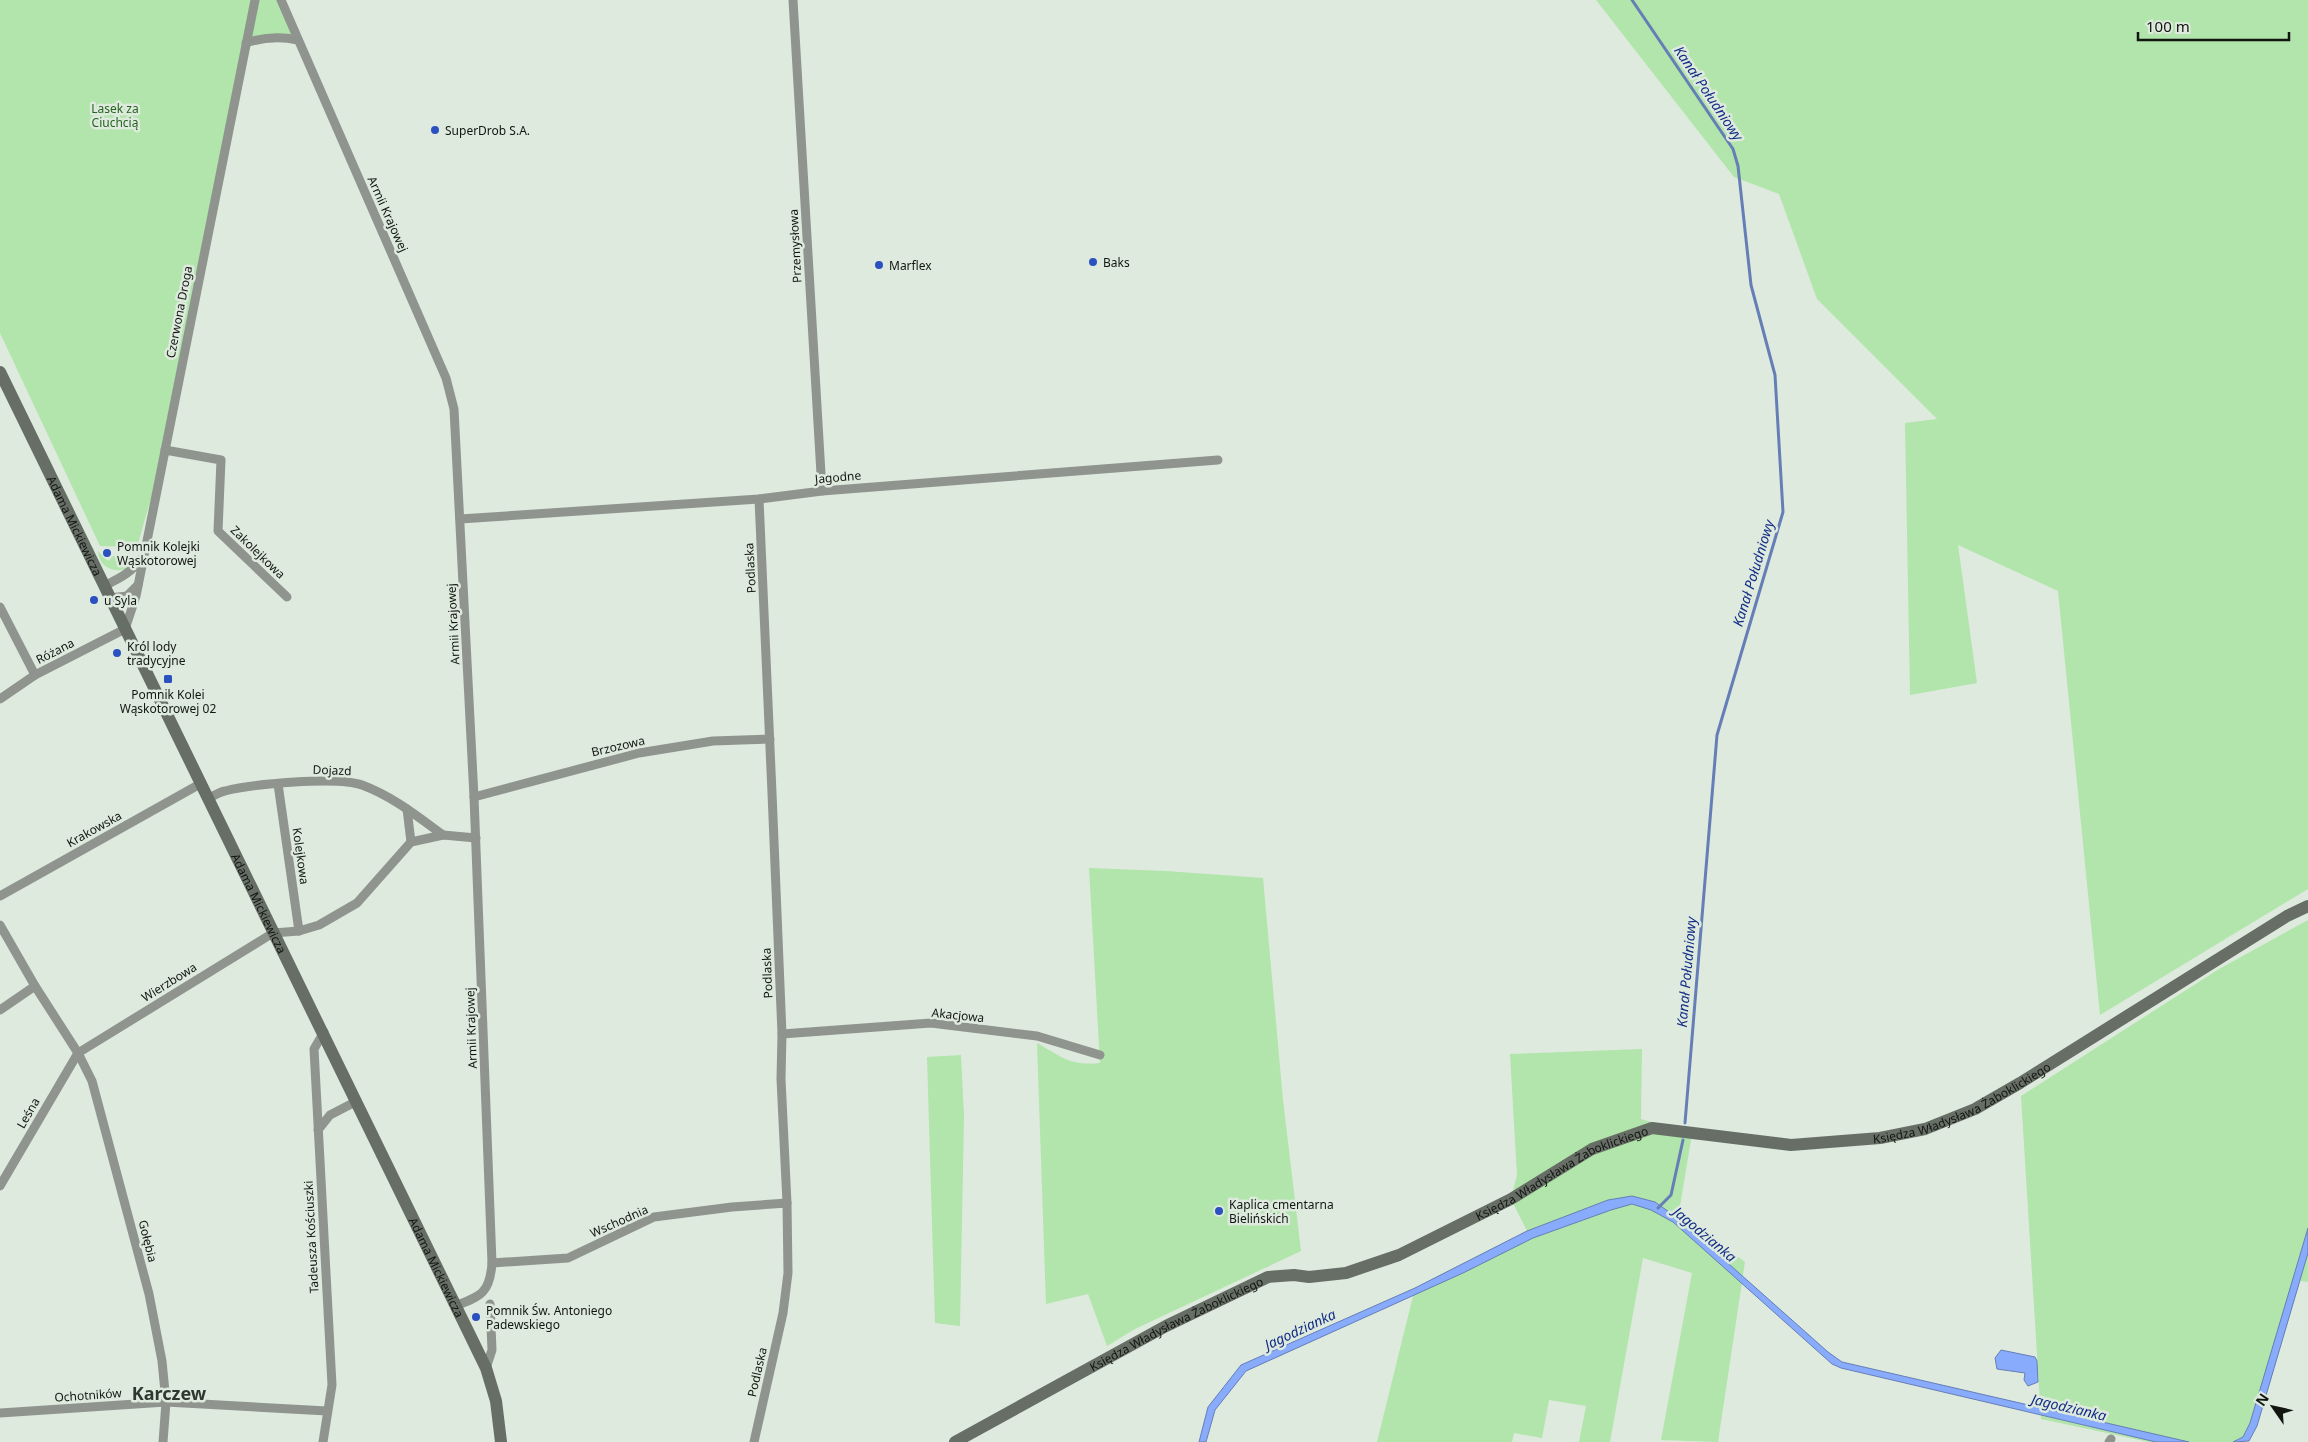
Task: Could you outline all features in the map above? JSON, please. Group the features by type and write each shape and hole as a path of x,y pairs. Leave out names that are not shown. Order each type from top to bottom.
{"street":[{"name":"Czerwona Droga","path":"125,629 138,584 255,0"},
{"name":"Armii Krajowej","path":"281,0 446,378 454,409 476,838 492,1262 491,1281 483,1293 455,1306"},
{"name":"Przemysłowa","path":"793,0 822,491"},
{"path":"246,43 263,38 283,37 298,40"},
{"name":"Adama Mickiewicza","path":"0,372 273,933 324,1032 486,1368 496,1400 501,1442"},
{"name":"Zakolejkowa","path":"164,450 222,460 218,531 287,597"},
{"name":"Jagodne","path":"460,519 759,499 822,491 1218,460"},
{"name":"Podlaska","path":"754,1442 785,1297 788,1274 787,1203 781,1079 782,1034 759,499"},
{"path":"104,586 124,577 134,569 143,556"},
{"path":"110,598 127,596 138,584"},
{"path":"0,607 35,675"},
{"name":"Różana","path":"0,700 35,675 125,629"},
{"name":"Brzozowa","path":"474,797 639,753 713,741 770,739"},
{"name":"Dojazd","path":"208,799 223,791 278,784 330,781 360,784 392,798 443,835"},
{"name":"Krakowska","path":"0,896 200,784"},
{"name":"Kolejkowa","path":"278,784 299,931"},
{"path":"407,809 410,842"},
{"path":"273,933 299,931 319,925 357,903 410,842 443,835 476,838"},
{"name":"Księdza Władysława Żaboklickiego","path":"955,1442 1166,1326 1268,1277 1294,1275 1309,1277 1346,1273 1399,1255 1512,1199 1592,1149 1652,1128 1791,1145 1830,1144 1880,1138 1925,1129 1975,1109 2020,1083 2287,916 2308,906"},
{"path":"0,925 35,986 0,1010"},
{"name":"Wierzbowa","path":"78,1052 273,933"},
{"name":"Gołębia","path":"35,986 78,1052 92,1081 146,1284 162,1361 166,1402 163,1442"},
{"name":"Akacjowa","path":"782,1034 932,1024 1037,1036 1100,1055"},
{"name":"Tadeusza Kościuszki","path":"322,1442 332,1385 314,1049 324,1032"},
{"name":"Leśna","path":"0,1186 78,1052"},
{"path":"318,1130 330,1115 357,1101"},
{"name":"Wschodnia","path":"492,1262 568,1258 654,1217 732,1207 787,1203"},
{"path":"486,1368 492,1350 490,1304"},
{"name":"Ochotników","path":"0,1413 166,1402 327,1411"}],"green space":[{"name":"Lasek za Ciuchcią","path":"0,0 281,0 298,40 246,43 165,450 137,547 100,546 0,333"},
{"path":"1596,0 2308,0 2308,889 2100,1015 2058,591 1958,545 1977,683 1910,695 1905,423 1937,419 1817,299 1779,194 1734,177"},
{"path":"98,551 108,561 113,556 137,557 127,569 117,570 104,565"},
{"path":"1089,868 1263,878 1283,1100 1301,1251 1135,1329 1107,1346 1088,1294 1046,1304 1037,1043 1073,1062 1100,1063"},
{"path":"2308,920 2308,1282 2300,1281 2257,1426 2246,1442 2149,1442 2041,1419 2021,1096 2219,969"},
{"path":"1642,1049 1641,1119 1692,1134 1679,1212 1745,1262 1718,1442 1661,1440 1692,1273 1643,1258 1610,1442 1579,1442 1586,1406 1549,1400 1542,1438 1514,1433 1512,1442 1377,1442 1415,1288 1527,1231 1511,1199 1517,1175 1510,1054"},
{"path":"961,1055 964,1116 960,1326 935,1323 927,1057"}],"water":[{"path":"1632,1196 1655,1202 1676,1217 1828,1352 1842,1362 2189,1442 2156,1442 1841,1368 1832,1364 1673,1222 1651,1210 1632,1204 1533,1238 1463,1273 1246,1371 1215,1410 1206,1442 1199,1442 1208,1407 1241,1365 1415,1288 1527,1231 1608,1200"},
{"path":"2308,1228 2308,1253 2257,1426 2249,1441 2233,1442 2243,1437 2250,1423"},
{"path":"2001,1350 2035,1357 2037,1361 2038,1382 2028,1386 2024,1380 2025,1373 1997,1369 1995,1358"}],"waterway":[{"name":"Kanał Południowy","path":"1632,0 1733,149 1738,166 1751,285 1775,375 1783,512 1717,735 1685,1123"},
{"name":"Kanał Południowy","path":"1658,1208 1671,1195 1683,1140"}],"place":[{"name":"SuperDrob S.A.","path":"435,130"},
{"name":"Baks","path":"1093,262"},
{"name":"Marflex","path":"879,265"},
{"name":"Pomnik Kolejki Wąskotorowej","path":"107,553"},
{"name":"u Syla","path":"94,600"},
{"name":"Król lody tradycyjne","path":"117,653"},
{"name":"Pomnik Kolei Wąskotorowej 02","path":"168,679"},
{"name":"Kaplica cmentarna Bielińskich","path":"1219,1211"},
{"name":"Pomnik Św. Antoniego Padewskiego","path":"476,1317"}],"district":[{"name":"Karczew","path":"169,1393"}],"water label":[{"name":"Jagodzianka","path":"1705,1234"},
{"name":"Jagodzianka","path":"1300,1329"},
{"name":"Jagodzianka","path":"2069,1407"}]}
